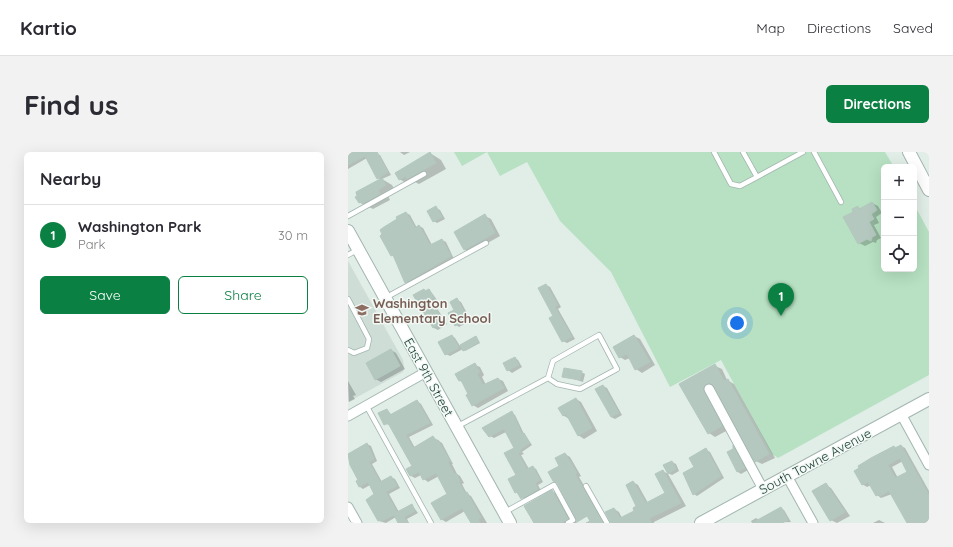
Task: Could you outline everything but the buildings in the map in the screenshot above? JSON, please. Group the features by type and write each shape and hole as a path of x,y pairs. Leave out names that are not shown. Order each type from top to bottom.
{"street":[{"path":"908,152 929,190"},
{"name":"East 9th Street","path":"348,231 353,252 385,298 507,518"},
{"path":"348,416 426,372"},
{"path":"709,389 747,462 763,489"},
{"name":"South Towne Avenue","path":"700,523 929,399"},
{"path":"901,414 929,465"},
{"path":"787,476 813,523"},
{"path":"348,507 357,523"}],"lane":[{"path":"714,152 731,184 740,186 803,152"},
{"path":"743,152 757,177"},
{"path":"814,152 841,202"},
{"path":"348,216 424,174"},
{"path":"385,298 486,243"},
{"path":"348,299 369,339 367,348 360,352 354,353 348,350"},
{"path":"457,427 548,378 553,361 599,335 617,368 580,389 557,384 548,378"},
{"path":"366,406 431,523"},
{"path":"507,518 554,484 573,520 568,523"},
{"path":"586,486 607,523"}],"shaded area":[{"name":"Washington Elementary School","path":"348,261 403,360 404,368 403,372 348,402"}],"green space":[{"path":"454,152 487,152 462,166"},
{"path":"487,152 885,152 892,164 881,164 881,272 917,272 917,210 929,232 929,375 778,458 772,454 721,360 670,387 611,272 560,221 527,162 500,176"}],"place":[{"name":"Washington Elementary School","path":"362,310"},
{"name":"Washington Park","path":"781,316"}]}
